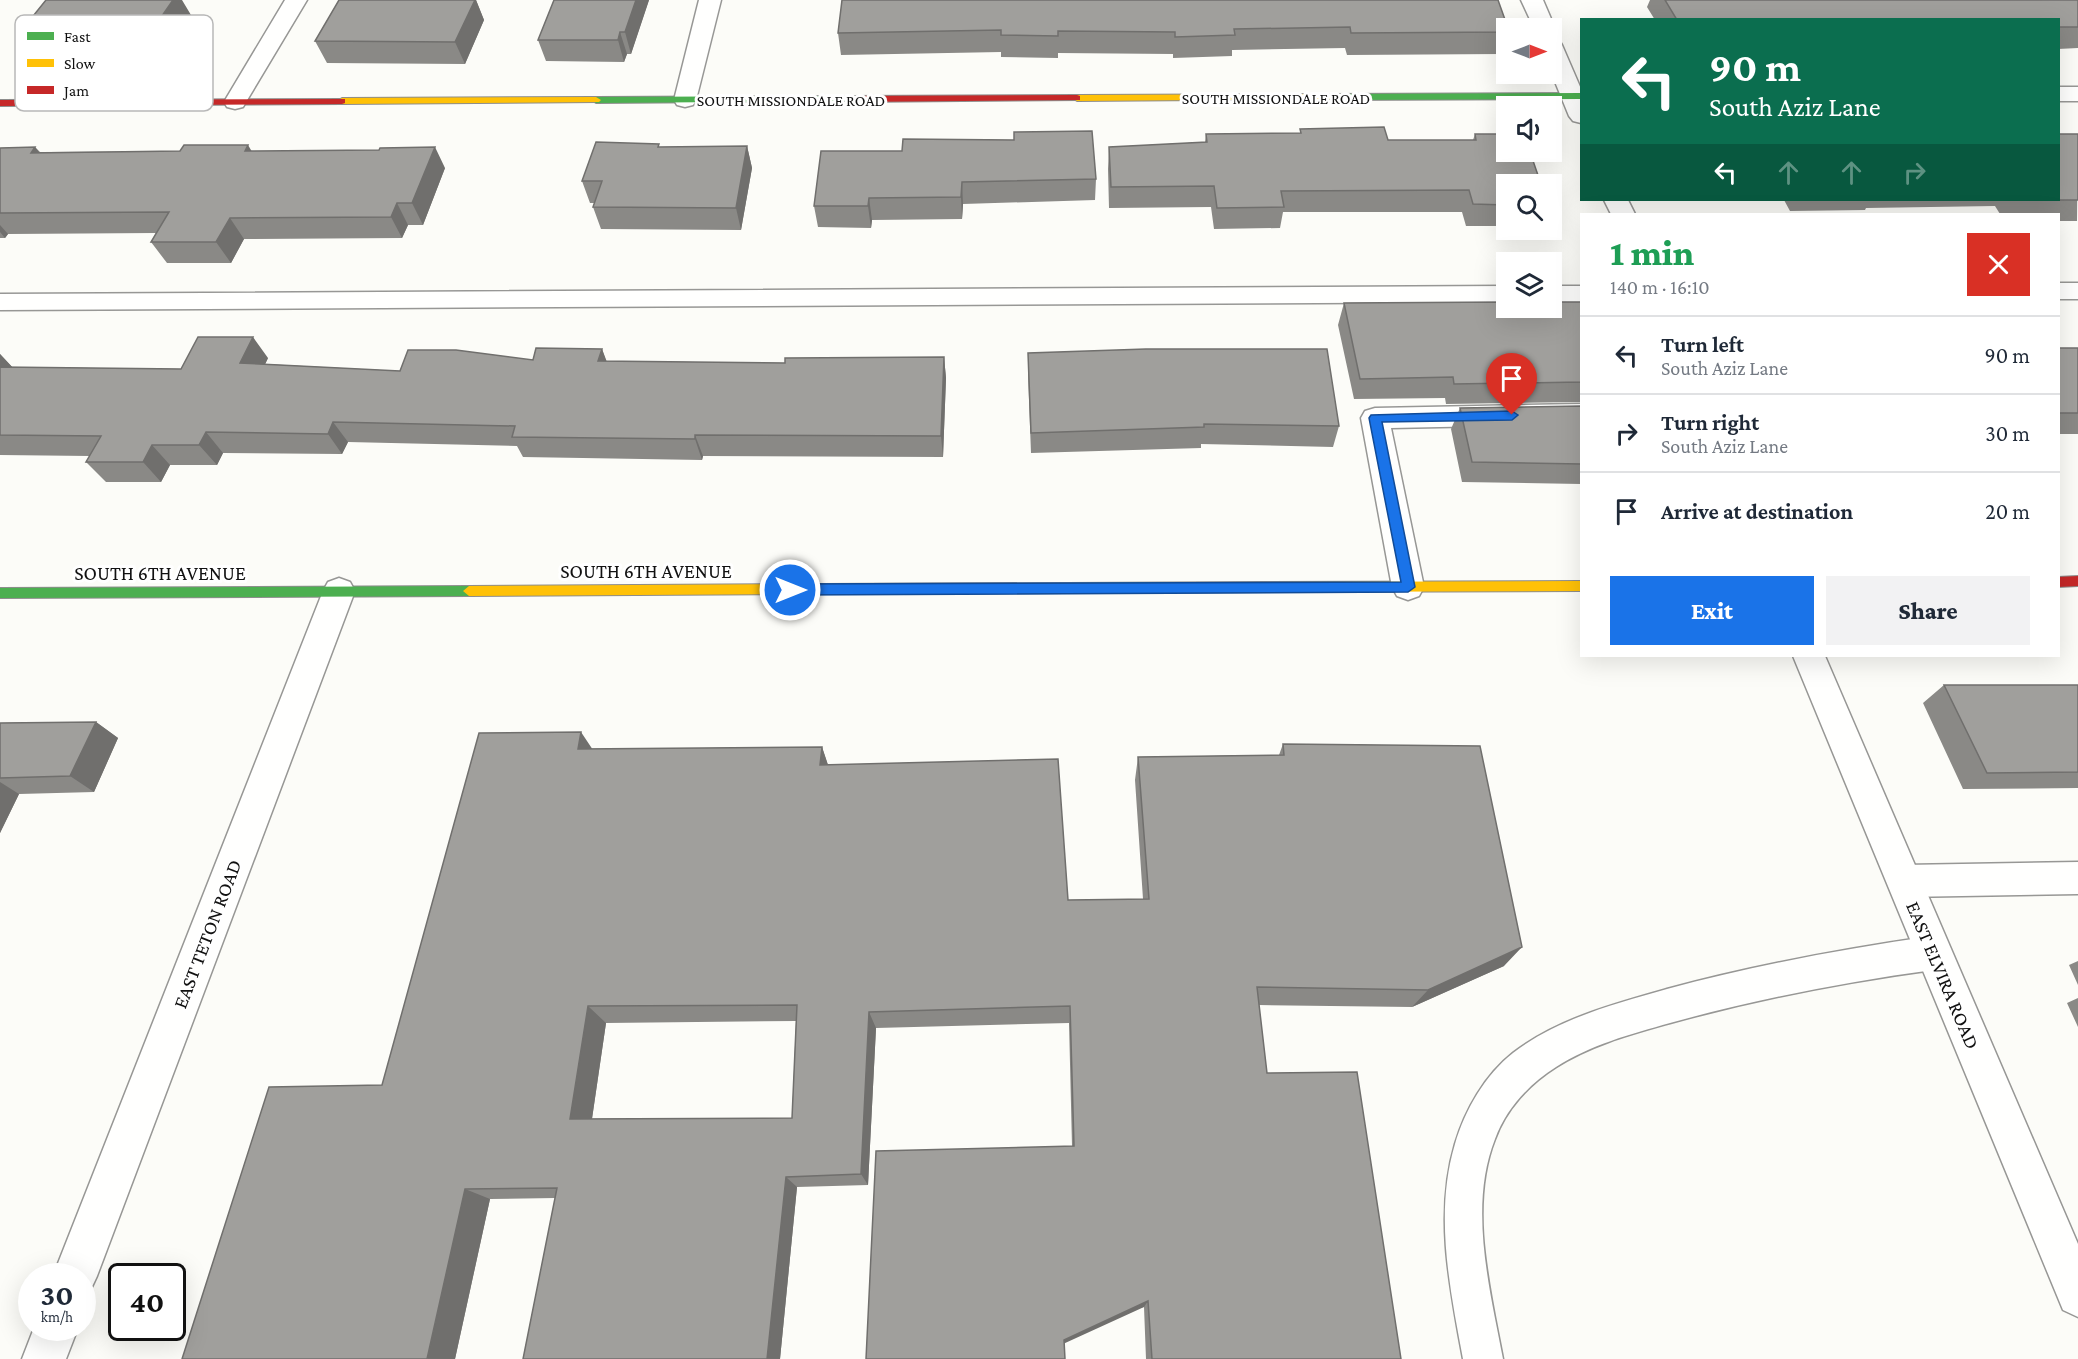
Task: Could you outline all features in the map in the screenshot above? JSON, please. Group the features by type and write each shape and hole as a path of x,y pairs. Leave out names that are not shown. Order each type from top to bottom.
{"street":[{"path":"235,102 296,0"},
{"path":"685,100 710,0"},
{"path":"1532,0 1540,18"},
{"path":"1562,69 1578,103"},
{"path":"2060,94 2078,94"},
{"name":"SOUTH MISSIONDALE ROAD","path":"213,102 685,100 1578,103"},
{"name":"SOUTH MISSIONDALE ROAD","path":"0,103 15,103"},
{"path":"1408,587 1375,418 1580,414"},
{"path":"2060,582 2078,581"},
{"name":"SOUTH 6TH AVENUE","path":"0,593 1580,586"},
{"name":"EAST TETON ROAD","path":"80,1263 339,591"},
{"name":"EAST ELVIRA ROAD","path":"1809,657 1933,953 2066,1240 2078,1295"},
{"path":"44,1359 51,1341"}],"lane":[{"path":"2060,291 2078,291"},
{"path":"0,302 1496,294"},
{"path":"1562,294 1580,294"},
{"path":"1904,881 2078,878"},
{"path":"1483,1359 1468,1264 1463,1199 1474,1143 1497,1096 1525,1066 1575,1036 1642,1014 1733,989 1832,967 1933,953"}],"building":[{"path":"46,0 173,0 163,15 34,15"},
{"path":"339,0 475,0 455,42 315,41"},
{"path":"554,0 636,0 625,32 620,32 618,40 538,40"},
{"path":"842,0 1498,0 1504,18 1496,18 1496,32 1351,33 1350,27 1234,29 1235,35 1175,37 1175,32 1058,31 1058,36 1001,35 1001,30 838,33"},
{"path":"1665,0 2078,0 2078,27 2060,27 2060,18 1676,18"},
{"path":"1384,127 1388,140 1476,140 1475,134 1496,134 1496,162 1533,162 1538,174 1496,174 1496,205 1473,204 1469,190 1281,191 1284,207 1217,208 1214,186 1111,187 1109,147 1207,142 1206,134 1301,133 1300,129"},
{"path":"1092,131 1096,179 962,182 961,197 869,198 868,206 814,206 821,151 902,151 903,139 1014,140 1014,132"},
{"path":"2060,134 2078,134 2078,200 2060,200"},
{"path":"596,142 659,144 658,147 747,146 736,208 593,207 602,181 582,181"},
{"path":"184,145 248,145 245,151 379,150 380,148 435,147 412,203 397,203 391,217 230,218 216,242 151,242 169,212 0,213 0,148 35,147 31,153 180,151"},
{"path":"1496,302 1496,318 1562,318 1562,302 1580,302 1580,382 1454,384 1453,377 1360,379 1344,303"},
{"path":"198,337 253,337 240,363 400,371 408,350 456,350 533,360 536,348 602,349 598,361 785,363 785,358 944,357 941,436 695,435 695,439 512,437 515,426 333,422 328,434 206,432 199,445 152,445 143,462 86,462 101,436 0,435 0,367 181,369"},
{"path":"2060,348 2078,348 2078,413 2060,413"},
{"path":"1146,349 1327,349 1339,426 1204,424 1204,427 1031,433 1028,353"},
{"path":"1580,406 1580,464 1472,462 1460,408"},
{"path":"1944,685 2078,685 2078,772 1987,773"},
{"path":"96,722 70,776 0,778 0,723"},
{"path":"581,732 578,749 822,747 820,765 1058,759 1068,900 1149,899 1138,757 1284,755 1283,744 1480,746 1522,947 1428,990 1257,987 1267,1073 1357,1072 1401,1359 1152,1359 1148,1301 1064,1340 1065,1359 866,1359 876,1151 1074,1146 1070,1006 869,1012 861,1174 786,1177 767,1359 523,1359 557,1188 465,1189 427,1359 182,1359 269,1087 382,1085 479,733","holes":["797,1005 792,1118 570,1119 588,1006"]}],"traffic: fast":[{"path":"1331,97 1580,96"},
{"path":"596,100 850,99"},
{"path":"821,589 1267,587"},
{"path":"0,593 469,591"}],"traffic: slow":[{"path":"1077,98 1331,97"},
{"path":"342,101 596,100"},
{"path":"1267,587 1580,586"},
{"path":"469,591 821,589"}],"traffic: jam":[{"path":"850,99 1077,98"},
{"path":"213,102 342,101"},
{"path":"0,103 15,103"},
{"path":"2060,582 2078,581"}],"route":[{"path":"790,590 1408,587 1375,418 1512,415"}]}
